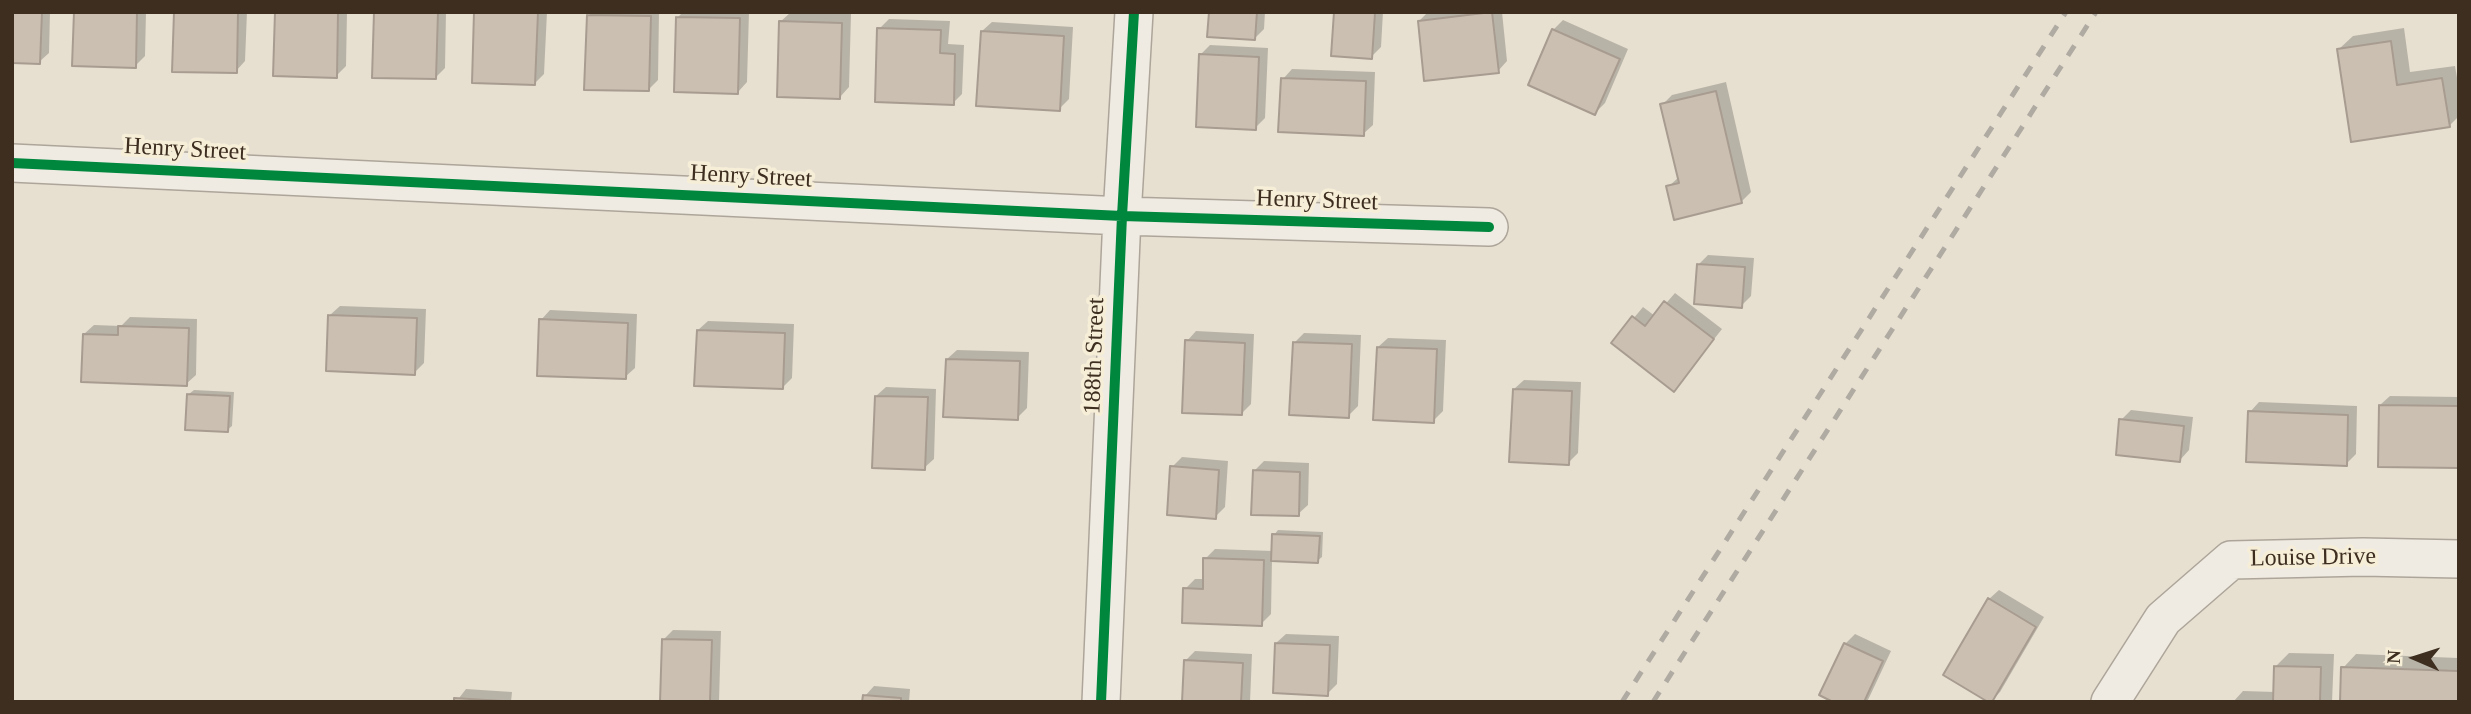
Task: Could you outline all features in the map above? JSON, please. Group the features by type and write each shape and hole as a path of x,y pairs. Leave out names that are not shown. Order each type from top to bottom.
{"street":[{"name":"188th Street","path":"1101,702 1122,216 1134,12"},
{"name":"Henry Street","path":"12,163 1122,216 1489,227"},
{"name":"Louise Drive","path":"2110,702 2163,619 2231,560 2363,557 2459,559"}],"building":[{"path":"12,12 42,12 40,64 12,63"},
{"path":"74,12 137,12 136,68 72,66"},
{"path":"174,12 238,12 237,73 172,72"},
{"path":"275,12 338,12 337,78 273,76"},
{"path":"374,12 438,12 436,79 372,78"},
{"path":"474,12 538,12 535,85 472,83"},
{"path":"1209,12 1257,12 1255,40 1207,37"},
{"path":"1334,12 1375,13 1372,59 1331,56"},
{"path":"1492,12 1499,73 1424,81 1418,21"},
{"path":"587,15 651,16 649,91 584,90"},
{"path":"676,17 740,18 738,94 674,92"},
{"path":"779,21 842,23 840,99 777,97"},
{"path":"877,28 941,30 940,53 955,54 954,105 875,102"},
{"path":"1552,29 1620,59 1595,115 1528,85"},
{"path":"981,31 1064,36 1060,111 976,106"},
{"path":"2391,41 2397,85 2442,78 2450,127 2351,142 2337,49"},
{"path":"1199,54 1259,57 1256,130 1196,127"},
{"path":"1281,78 1366,81 1364,136 1278,132"},
{"path":"1716,91 1742,203 1674,220 1666,186 1679,183 1660,104"},
{"path":"1697,264 1745,267 1742,308 1694,304"},
{"path":"1664,301 1714,339 1674,392 1611,343 1632,316 1645,326"},
{"path":"328,315 417,318 415,375 326,371"},
{"path":"539,319 628,323 626,379 537,376"},
{"path":"118,326 189,328 187,386 81,382 83,334 118,335"},
{"path":"697,330 785,333 783,389 694,386"},
{"path":"1185,340 1245,343 1242,415 1182,413"},
{"path":"1293,342 1352,344 1349,418 1289,415"},
{"path":"1377,347 1437,349 1434,423 1373,420"},
{"path":"946,359 1020,361 1018,420 943,417"},
{"path":"1513,389 1572,391 1569,465 1509,462"},
{"path":"187,394 230,396 228,432 185,430"},
{"path":"875,396 928,397 925,470 872,468"},
{"path":"2379,405 2459,406 2459,468 2378,467"},
{"path":"2248,411 2348,415 2347,466 2246,462"},
{"path":"2119,419 2184,426 2180,462 2116,455"},
{"path":"1170,466 1219,470 1216,519 1167,515"},
{"path":"1253,470 1300,472 1299,516 1251,515"},
{"path":"1272,534 1320,536 1318,563 1271,561"},
{"path":"1203,558 1264,560 1262,626 1182,623 1183,588 1203,589"},
{"path":"1988,598 2036,627 1992,702 1943,675"},
{"path":"662,639 712,640 710,702 660,702"},
{"path":"1275,643 1330,645 1328,696 1273,693"},
{"path":"1844,643 1883,661 1864,702 1833,702 1819,695"},
{"path":"1184,660 1243,663 1241,702 1182,702"},
{"path":"2274,666 2321,667 2320,702 2273,702"},
{"path":"2341,667 2459,671 2459,702 2340,702"},
{"path":"863,695 901,698 901,702 862,702"},
{"path":"454,698 503,701 503,702 454,702"}],"railway":[{"path":"1622,702 2066,12"},
{"path":"1653,702 2096,12"}],"cycle path":[{"path":"1101,702 1122,216 1134,12"},
{"path":"12,163 1122,216 1489,227"}]}
